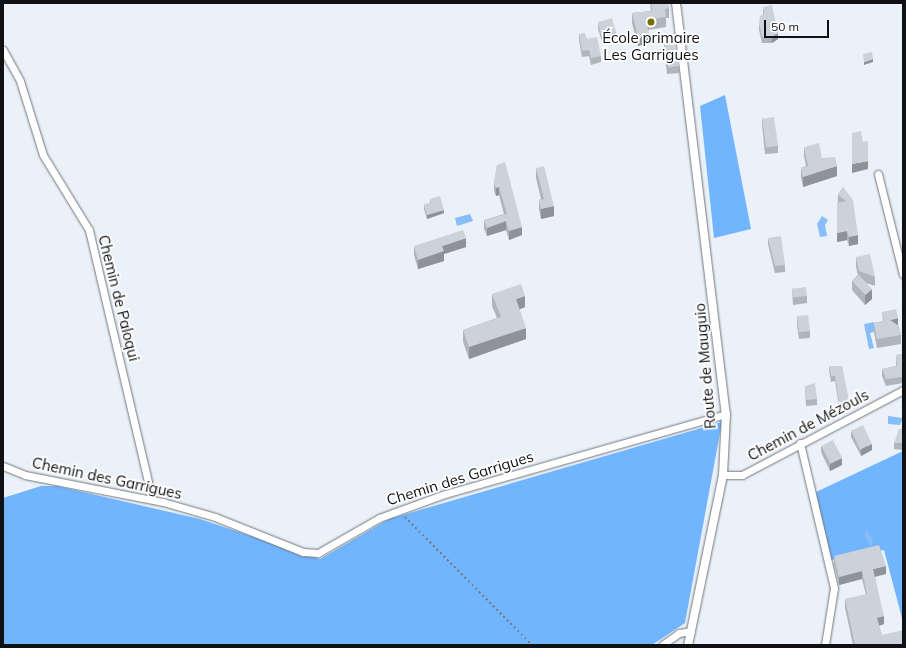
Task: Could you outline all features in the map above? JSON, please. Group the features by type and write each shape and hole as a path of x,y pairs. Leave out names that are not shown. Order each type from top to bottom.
{"street":[{"name":"Route de Mauguio","path":"676,3 693,131 726,414 722,475 688,645"},
{"name":"Chemin de Paloqui","path":"3,50 20,81 43,155 89,230 152,499"},
{"path":"878,174 903,274"},
{"name":"Chemin de Mézouls","path":"722,475 742,475 800,443 903,390"},
{"name":"Chemin des Garrigues","path":"3,466 31,476 152,499 215,517 312,554 328,551 379,518 400,509 726,414"},
{"path":"800,443 834,588 825,645"},
{"path":"662,645 679,633 691,631"}],"path":[{"path":"400,509 412,527 532,645"}],"shaded area":[{"path":"725,95 751,229 714,238 700,106"},
{"path":"470,214 473,221 457,226 455,218"},
{"path":"822,216 828,220 825,225 827,236 820,237 817,224"},
{"path":"874,322 874,332 870,333 874,348 869,349 864,324"},
{"path":"888,416 903,418 900,425 888,424"},
{"path":"722,422 685,623 652,645 3,645 3,498 41,486 57,486 200,519 320,559 389,519"},
{"path":"903,451 903,622 884,550 831,560 816,492"},
{"path":"867,530 873,540 871,547 864,535"}],"building":[{"path":"651,3 668,3 669,8 665,9 666,17 646,20 649,34 638,37 632,13 652,11"},
{"path":"772,5 778,33 772,37 762,37 759,24 760,16 764,14 763,7"},
{"path":"612,18 616,32 602,37 598,22"},
{"path":"585,33 587,39 597,37 601,56 591,58 589,50 582,51 579,34"},
{"path":"675,40 679,66 668,67 664,42"},
{"path":"872,52 873,59 864,62 863,54"},
{"path":"774,117 778,146 766,147 762,119"},
{"path":"861,131 863,142 868,141 868,161 852,164 852,133"},
{"path":"819,143 822,158 835,157 837,166 803,177 801,168 808,166 804,147"},
{"path":"505,162 522,227 509,231 506,221 487,228 484,220 507,214 499,187 496,188 494,183 497,165"},
{"path":"544,166 554,206 541,209 539,200 544,199 536,168"},
{"path":"843,187 853,200 858,235 849,237 847,231 837,233 837,203 846,201 838,195"},
{"path":"440,196 444,210 427,215 424,205 431,203 430,199"},
{"path":"463,230 466,238 442,246 444,251 418,260 414,246"},
{"path":"781,236 785,265 775,266 768,238"},
{"path":"870,254 875,277 859,271 856,257"},
{"path":"859,275 872,289 865,295 852,281"},
{"path":"521,284 525,296 516,299 526,328 469,347 463,330 501,317 492,294"},
{"path":"806,287 807,296 793,297 792,288"},
{"path":"896,309 898,318 890,320 899,326 901,335 877,339 874,323 884,321 882,312"},
{"path":"808,315 810,331 799,332 797,316"},
{"path":"903,354 903,377 886,379 882,369 897,366 896,355"},
{"path":"829,366 842,366 850,405 840,408 835,376 831,376"},
{"path":"815,383 817,399 806,400 805,386"},
{"path":"863,425 872,444 860,450 851,430"},
{"path":"899,429 903,429 903,443 894,443"},
{"path":"833,440 842,458 830,464 821,446"},
{"path":"879,545 886,566 873,569 884,616 877,618 882,635 903,630 903,644 855,645 845,599 867,594 862,571 839,577 834,556"}],"place":[{"name":"École primaire Les Garrigues","path":"651,22"}]}
